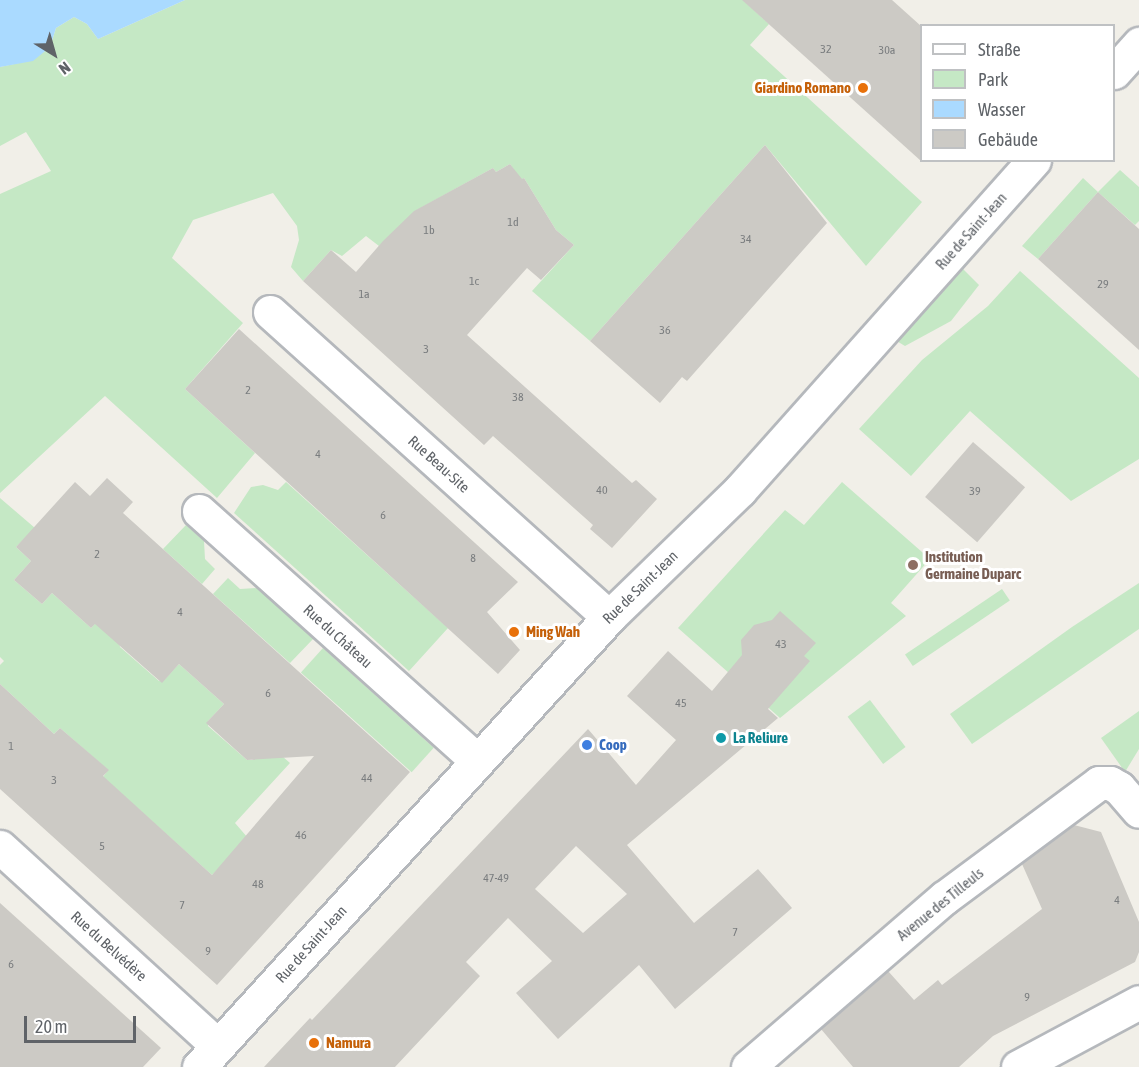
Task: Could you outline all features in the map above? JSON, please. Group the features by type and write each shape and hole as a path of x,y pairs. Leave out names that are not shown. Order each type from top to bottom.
{"street":[{"path":"1115,70 1139,44"},
{"name":"Rue de Saint-Jean","path":"208,1057 609,617 740,490 1032,162"},
{"name":"Rue Beau-Site","path":"270,312 609,617"},
{"name":"Rue du Château","path":"199,511 477,760"},
{"name":"Avenue des Tilleuls","path":"769,1061 944,898 1099,783 1110,783 1119,788 1139,811"},
{"name":"Rue du Belvédère","path":"0,847 208,1057"},
{"path":"1018,1067 1139,1002"}],"green space":[{"path":"185,0 743,0 769,24 750,45 922,202 866,266 765,145 590,341 532,291 574,245 556,230 524,178 521,180 510,164 496,172 493,168 415,211 379,246 366,236 342,256 331,250 303,281 291,267 299,240 297,226 273,193 193,220 172,258 243,323 185,389 255,453 217,498 105,396 0,493 0,194 51,171 26,132 0,146 0,67 33,60 50,47 56,28 74,17 87,24 98,39"},
{"path":"1120,170 1139,187 1139,221 1135,225 1098,192"},
{"path":"1083,178 1098,192 1038,259 1022,246"},
{"path":"962,268 979,285 951,321 905,346 895,340"},
{"path":"1020,271 1139,378 1139,459 1071,501 970,411 911,476 859,429 922,360 988,306"},
{"path":"286,482 448,628 409,671 234,513 251,487 263,485 278,490"},
{"path":"842,482 930,559 891,603 906,616 780,718 678,628 785,510 804,525"},
{"path":"0,498 35,528 16,547 31,561 14,580 42,604 52,593 91,628 113,604 120,647 159,681 164,680 179,664 224,704 208,721 208,726 247,760 253,760 267,743 290,763 235,823 248,838 212,875 103,777 108,770 60,728 54,734 0,684 0,665 4,661 0,657"},
{"path":"186,525 204,541 205,559 215,569 202,584 163,549"},
{"path":"228,578 240,589 258,588 314,638 290,663 213,594"},
{"path":"1139,583 1139,629 972,744 950,714 1072,627"},
{"path":"1002,589 1010,601 913,666 905,654"},
{"path":"323,648 434,748 412,772 301,673"},
{"path":"870,700 906,747 883,764 848,717"},
{"path":"1139,711 1139,749 1125,772 1101,738"}],"water":[{"path":"0,0 185,0 98,39 87,24 74,17 56,28 50,47 33,61 0,67"}],"building":[{"path":"742,0 892,0 920,25 920,160"},
{"path":"765,145 827,223 687,381 682,377 660,403 590,341"},
{"path":"510,164 522,179 524,178 556,230 574,245 541,280 527,268 467,335 632,483 636,480 657,499 612,548 590,529 593,525 493,436 484,445 303,281 331,250 356,272 414,211 493,168 496,172"},
{"path":"1098,192 1139,229 1139,350 1038,259"},
{"path":"239,329 518,582 487,612 520,650 498,674 185,389"},
{"path":"973,442 1025,487 977,542 925,497"},
{"path":"107,478 133,502 123,513 410,772 217,985 0,789 0,684 54,734 60,728 109,770 103,776 212,875 314,756 247,760 206,723 224,704 179,664 162,683 95,624 91,628 52,593 42,604 14,580 31,561 16,547 75,482 90,496"},
{"path":"780,611 816,643 804,656 810,661 768,709 778,718 627,845 694,923 758,869 792,908 675,1009 639,965 558,1039 516,993 552,961 508,918 466,962 480,976 395,1067 264,1067 310,1018 312,1020 588,729 636,785 676,740 627,696 668,651 712,691 742,655 741,640 754,625 772,620","holes":["576,846 627,894 583,933 535,889"]},
{"path":"1074,825 1101,832 1139,922 1139,952 1135,962 993,1036 959,1067 853,1067 821,1029 888,971 914,1000 938,980 942,985 1042,909 1022,864"},
{"path":"0,903 161,1048 143,1067 0,1067"}],"place":[{"name":"Giardino Romano","path":"863,88"},
{"name":"Institution Germaine Duparc","path":"913,565"},
{"name":"Ming Wah","path":"514,632"},
{"name":"La Reliure","path":"721,738"},
{"name":"Coop","path":"587,745"},
{"name":"Namura","path":"314,1043"}]}
